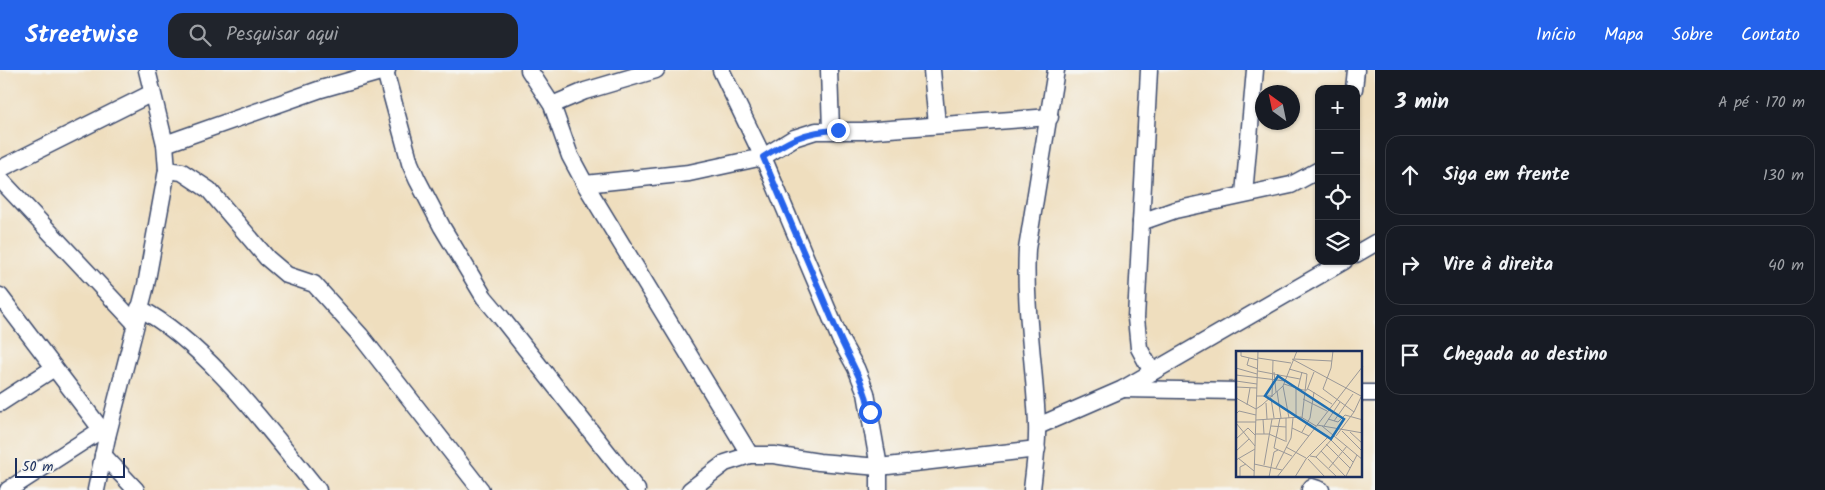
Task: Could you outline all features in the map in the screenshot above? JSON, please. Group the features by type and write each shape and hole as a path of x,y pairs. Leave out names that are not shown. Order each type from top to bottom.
{"street":[{"path":"96,490 103,455 104,434 148,276 167,170 165,144 147,70"},
{"path":"165,144 321,89 386,70 410,163 442,227 489,305 500,316 637,490"},
{"path":"529,70 552,105 570,156 585,184 750,455"},
{"path":"552,105 585,91 656,70"},
{"path":"721,70 763,157 840,339 856,368 866,393 879,467 879,490"},
{"path":"829,70 832,130"},
{"path":"932,70 937,125"},
{"path":"1032,490 1038,426 1026,277 1036,185 1050,117 1056,70"},
{"path":"1149,70 1137,338 1139,348 1152,372"},
{"path":"1244,194 1255,70"},
{"path":"1354,85 1356,70"},
{"path":"0,168 34,154 152,93"},
{"path":"585,184 690,173 763,157 794,138 816,130 862,130 1050,117"},
{"path":"167,170 182,172 210,190 267,258 287,275 314,284 360,335 481,490"},
{"path":"1141,222 1175,210 1291,185 1315,172"},
{"path":"0,179 137,316 154,316 210,364 242,398 318,490"},
{"path":"1360,252 1375,243"},
{"path":"1038,426 1123,390 1337,265"},
{"path":"0,296 104,434"},
{"path":"0,403 54,368"},
{"path":"1123,390 1236,391"},
{"path":"1362,393 1375,393"},
{"path":"8,490 104,434"},
{"path":"690,490 725,463 750,455 774,455 819,462 879,467 1037,449"},
{"path":"103,455 136,490"}],"route":[{"path":"838,130 816,130 794,138 763,157 840,339 856,368 866,393 870,412"}]}
